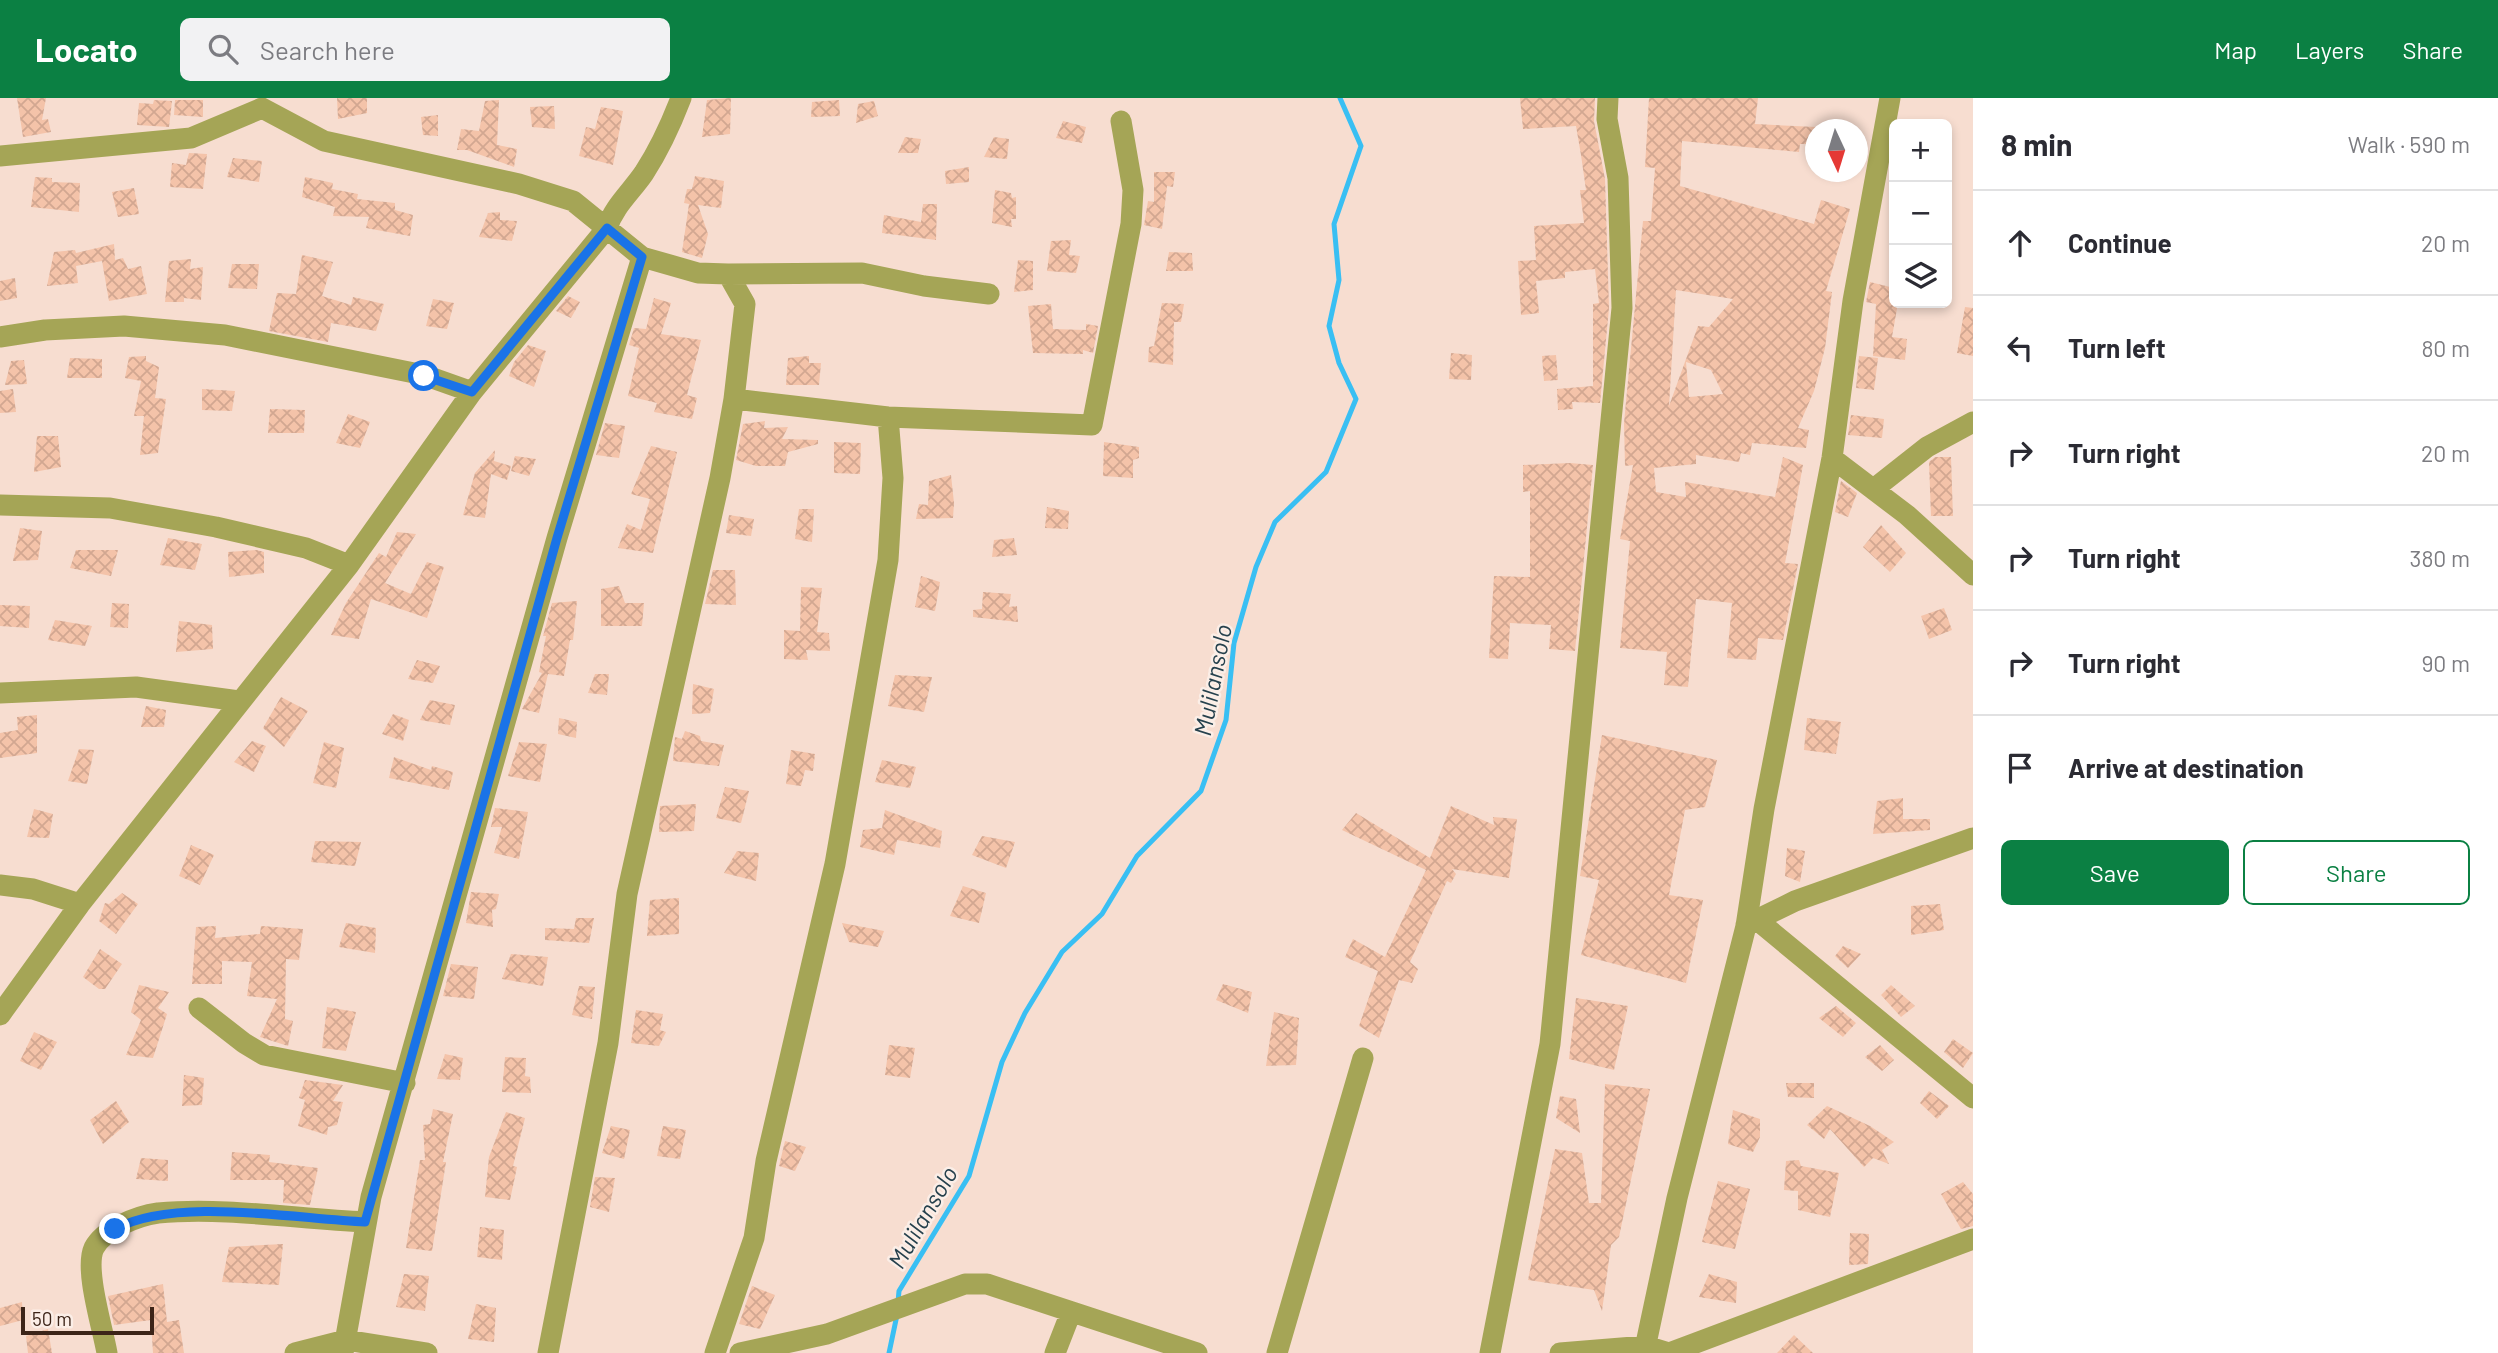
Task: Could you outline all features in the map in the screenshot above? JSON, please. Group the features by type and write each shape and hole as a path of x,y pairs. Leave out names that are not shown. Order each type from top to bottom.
{"street":[{"path":"0,1015 80,904 349,565 472,392 607,228 611,214 644,173 671,126 681,98"},
{"path":"1490,1353 1550,1044 1622,308 1618,178 1607,119 1608,98"},
{"path":"1645,1350 1677,1198 1751,923 1764,809 1832,458 1853,301 1890,98"},
{"path":"0,156 182,140 209,132 256,103 324,141 519,184 573,201 642,257 698,272 862,273 924,286 989,294"},
{"path":"734,399 888,417 1092,425 1131,224 1133,190 1121,121"},
{"path":"344,1347 365,1222 557,538 642,257"},
{"path":"548,1353 608,1043 627,894 720,478 734,399 745,304 728,274"},
{"path":"0,337 44,330 124,326 225,335 424,376 472,392"},
{"path":"716,1353 754,1238 766,1161 835,864 888,560 893,478 888,417"},
{"path":"1875,488 1927,447 1973,422"},
{"path":"1832,458 1875,488 1973,575"},
{"path":"0,505 110,508 216,527 306,548 349,565"},
{"path":"0,693 136,687 239,701"},
{"path":"1751,923 1795,901 1973,838"},
{"path":"0,885 33,889 80,904"},
{"path":"1751,923 1973,1098"},
{"path":"199,1008 264,1055 405,1083"},
{"path":"1277,1353 1363,1058"},
{"path":"107,1353 93,1281 92,1256 100,1240 135,1219 157,1213 239,1213 365,1222"},
{"path":"1560,1353 1645,1350 1669,1353 1973,1239"},
{"path":"740,1353 827,1334 965,1284 986,1284 1197,1353"},
{"path":"1055,1353 1071,1312"},
{"path":"295,1353 344,1347 427,1353"}],"building":[{"path":"17,98 46,98 42,120 48,119 51,132 23,137"},
{"path":"337,98 367,98 367,113 338,119"},
{"path":"731,98 730,134 702,137 707,100"},
{"path":"1520,98 1595,98 1594,121 1605,179 1609,308 1600,403 1572,402 1573,409 1558,410 1557,389 1593,386 1593,304 1599,303 1595,269 1565,272 1565,278 1536,281 1539,313 1521,315 1518,261 1536,260 1534,226 1584,223 1580,190 1586,190 1581,155 1576,126 1523,129"},
{"path":"1649,98 1758,98 1755,124 1805,126 1805,144 1800,144 1799,152 1682,141 1680,186 1814,224 1821,200 1850,209 1826,291 1832,292 1825,348 1814,391 1798,428 1809,430 1806,448 1752,443 1750,455 1741,453 1739,462 1696,455 1696,464 1654,468 1656,492 1686,497 1685,482 1775,497 1783,457 1803,465 1785,563 1798,564 1783,640 1758,638 1756,660 1727,658 1732,603 1696,599 1688,687 1664,685 1667,652 1620,648 1630,541 1620,539 1633,465 1625,466 1624,423 1643,221 1651,221 1655,168 1645,167","holes":["1676,290 1733,299 1709,327 1698,326 1669,406","1686,362 1711,370 1723,394 1689,397"]},
{"path":"154,100 172,101 169,127 137,125 139,103 153,104"},
{"path":"175,100 203,100 203,117 174,115"},
{"path":"499,100 497,145 517,149 514,167 467,150 457,150 461,129 479,131 485,101"},
{"path":"839,100 840,116 811,117 812,102"},
{"path":"874,101 878,116 856,123 858,104"},
{"path":"554,106 555,129 532,127 530,107"},
{"path":"601,107 623,111 613,165 579,156 586,127 595,129"},
{"path":"438,115 438,136 423,135 421,117"},
{"path":"1063,121 1086,127 1082,143 1056,138"},
{"path":"905,137 921,139 918,153 898,153"},
{"path":"994,137 1009,139 1007,159 984,157"},
{"path":"189,153 207,154 203,189 170,187 172,163 186,165"},
{"path":"233,158 262,161 259,182 227,177"},
{"path":"969,167 969,182 946,184 945,171"},
{"path":"1154,172 1175,172 1173,187 1167,186 1162,229 1144,225 1148,201 1154,202"},
{"path":"695,176 724,181 721,208 698,205 708,234 702,258 682,252 689,204 684,203 687,189 692,189"},
{"path":"35,177 52,178 52,182 80,183 79,212 31,207"},
{"path":"305,177 333,183 332,189 358,194 357,199 395,203 395,210 413,215 410,236 366,228 369,217 333,216 335,207 302,197"},
{"path":"134,188 139,214 118,217 112,192"},
{"path":"995,190 1011,193 1012,198 1016,197 1016,219 1011,219 1012,227 992,223"},
{"path":"923,204 937,204 936,240 882,233 884,215 921,222"},
{"path":"500,212 500,220 517,221 512,241 479,237 488,213"},
{"path":"1071,240 1069,255 1080,256 1076,273 1047,271 1051,241"},
{"path":"114,244 115,260 123,258 128,269 141,266 147,294 109,301 102,261 76,266 78,283 47,286 54,252 75,250 76,253"},
{"path":"1169,252 1192,253 1193,271 1166,271"},
{"path":"302,255 333,262 322,296 351,305 353,297 384,304 376,331 331,323 328,342 269,331 277,293 296,294"},
{"path":"191,259 190,269 203,267 201,300 184,298 184,302 165,302 169,261"},
{"path":"1018,260 1033,261 1033,290 1014,292"},
{"path":"232,264 259,264 257,289 228,288"},
{"path":"15,278 17,298 0,301 0,281"},
{"path":"1870,282 1889,287 1889,308 1897,308 1892,337 1907,339 1905,360 1873,356 1876,304 1866,302"},
{"path":"568,296 580,302 571,318 556,311"},
{"path":"654,298 671,303 661,334 701,340 687,395 697,398 692,419 654,412 657,403 628,396 639,348 629,345 634,328 646,329"},
{"path":"433,299 454,303 447,329 426,326"},
{"path":"1162,303 1184,304 1181,322 1174,322 1173,365 1148,362 1149,347 1154,346"},
{"path":"1051,304 1053,329 1086,330 1086,324 1098,326 1093,353 1083,350 1083,354 1033,353 1028,306"},
{"path":"1965,307 1973,308 1973,356 1957,353"},
{"path":"528,345 546,351 534,387 509,376 514,362"},
{"path":"1451,353 1472,355 1471,380 1449,379"},
{"path":"1556,355 1558,380 1544,381 1542,356"},
{"path":"146,356 146,361 159,367 155,398 166,399 158,453 140,455 144,416 134,416 141,381 125,378 129,357"},
{"path":"809,356 809,363 821,363 819,385 786,385 788,358"},
{"path":"1859,356 1878,358 1874,390 1856,388"},
{"path":"70,358 102,359 102,378 67,378"},
{"path":"24,360 27,384 5,385 11,361"},
{"path":"13,389 16,412 0,413 0,391"},
{"path":"202,389 235,391 232,411 202,410"},
{"path":"270,409 305,410 304,433 268,433"},
{"path":"348,414 370,422 360,448 336,443"},
{"path":"1851,415 1884,419 1882,438 1848,435"},
{"path":"765,421 764,428 788,427 782,439 818,440 818,444 788,452 785,466 756,466 736,460 743,424"},
{"path":"605,423 625,426 619,458 596,455"},
{"path":"37,436 58,436 61,467 34,472"},
{"path":"834,442 861,443 860,474 834,473"},
{"path":"1104,442 1139,447 1139,458 1133,460 1133,478 1103,476"},
{"path":"651,446 677,452 653,553 618,548 627,524 641,530 650,499 631,494"},
{"path":"495,450 494,461 511,466 507,480 491,474 485,518 463,515 475,473"},
{"path":"515,456 536,459 529,476 511,471"},
{"path":"1935,457 1951,457 1953,516 1931,516 1929,462"},
{"path":"1523,465 1593,465 1575,651 1549,649 1551,625 1510,623 1508,659 1489,658 1494,576 1530,577 1530,491 1523,492"},
{"path":"951,475 953,518 916,519 919,504 928,505 929,481"},
{"path":"1841,481 1857,493 1848,517 1835,512"},
{"path":"1047,507 1069,511 1068,529 1045,528"},
{"path":"799,509 814,509 812,542 795,539"},
{"path":"729,515 754,519 751,536 726,533"},
{"path":"1881,525 1906,553 1890,572 1863,547"},
{"path":"20,528 42,531 38,560 13,561"},
{"path":"397,532 416,534 385,583 411,594 427,562 444,567 427,618 371,599 359,639 331,635 346,603 379,553 386,557"},
{"path":"168,538 202,544 195,570 160,565"},
{"path":"1014,538 1017,555 992,557 994,540"},
{"path":"76,550 118,550 111,576 70,568"},
{"path":"228,552 264,552 264,573 229,577"},
{"path":"713,570 735,570 736,605 705,604"},
{"path":"921,576 940,582 935,611 915,607"},
{"path":"619,586 625,603 644,603 642,626 601,626 601,589"},
{"path":"801,587 822,588 817,632 829,633 830,651 806,650 808,660 784,659 784,630 800,631"},
{"path":"983,592 1011,594 1009,607 1017,606 1018,622 973,617 973,610 982,609"},
{"path":"577,601 573,640 570,640 564,676 548,674 539,713 522,709 542,673 539,672 546,636 543,636 552,603"},
{"path":"112,603 129,604 128,628 110,627"},
{"path":"0,605 30,606 29,628 0,626"},
{"path":"1944,608 1952,630 1929,639 1921,616"},
{"path":"55,620 92,626 85,646 48,640"},
{"path":"179,621 212,625 213,649 176,652"},
{"path":"417,660 440,666 433,683 408,679"},
{"path":"595,674 609,674 607,695 588,693"},
{"path":"895,675 932,677 924,712 888,706"},
{"path":"693,684 714,689 710,713 692,714"},
{"path":"281,697 308,711 284,747 263,728"},
{"path":"430,700 455,705 450,725 420,720"},
{"path":"146,706 166,710 164,727 141,727"},
{"path":"393,714 409,720 403,741 382,734"},
{"path":"37,715 37,753 0,758 0,733 18,730 17,717"},
{"path":"559,718 577,722 576,738 558,734"},
{"path":"1807,718 1841,722 1836,754 1804,750"},
{"path":"685,731 700,736 701,741 724,745 719,766 673,761 675,737 682,739"},
{"path":"1602,735 1717,760 1705,807 1685,810 1669,895 1703,900 1686,983 1581,955 1599,880 1580,876"},
{"path":"252,741 266,746 254,772 234,762"},
{"path":"324,742 344,748 336,788 313,783"},
{"path":"519,742 547,744 540,782 508,776"},
{"path":"79,749 94,750 87,784 68,781"},
{"path":"791,750 815,754 813,771 805,770 801,786 786,784"},
{"path":"394,757 431,770 432,766 453,772 449,790 389,778"},
{"path":"882,760 916,767 910,788 875,782"},
{"path":"725,787 749,791 741,823 716,818"},
{"path":"1903,798 1903,819 1930,819 1930,830 1873,834 1877,801"},
{"path":"696,804 694,831 659,832 660,806"},
{"path":"1451,806 1494,825 1493,817 1517,819 1509,878 1452,869 1456,874 1451,883 1447,881 1410,962 1418,969 1412,983 1399,980 1379,1038 1359,1026 1378,971 1345,957 1353,939 1385,957 1426,870 1342,830 1356,813 1430,858"},
{"path":"495,808 528,812 519,859 494,853 502,827 491,827"},
{"path":"34,809 53,814 49,838 27,837"},
{"path":"885,810 942,831 940,848 897,840 894,855 860,847 863,830 882,828"},
{"path":"982,836 1015,842 1006,868 972,855"},
{"path":"315,841 361,842 355,866 311,862"},
{"path":"191,845 214,855 200,885 179,876"},
{"path":"1787,848 1805,851 1800,882 1785,876"},
{"path":"737,851 759,853 756,881 724,873"},
{"path":"963,886 986,893 979,923 950,916"},
{"path":"471,892 499,894 496,909 492,910 493,927 466,923"},
{"path":"122,893 138,904 116,934 99,921 105,903 109,904"},
{"path":"679,898 679,934 647,936 650,900"},
{"path":"1940,904 1944,930 1911,935 1911,906"},
{"path":"576,918 594,918 589,943 545,940 545,928 574,929"},
{"path":"346,923 376,928 375,953 339,947"},
{"path":"842,923 884,931 878,947 849,942"},
{"path":"216,926 215,938 260,934 261,926 303,929 299,960 286,959 285,1019 293,1021 288,1046 260,1037 277,999 247,996 252,962 222,961 222,984 192,984 196,927"},
{"path":"1843,946 1861,954 1848,968 1835,956"},
{"path":"100,949 122,964 105,989 99,989 83,977"},
{"path":"511,954 548,957 543,986 502,979"},
{"path":"451,964 478,967 474,999 443,996"},
{"path":"1223,984 1252,992 1248,1013 1216,1000"},
{"path":"139,985 169,992 158,1008 167,1014 153,1058 126,1055 141,1020 131,1012"},
{"path":"1891,985 1915,1006 1901,1017 1881,995"},
{"path":"579,986 595,987 592,1019 572,1015"},
{"path":"1576,998 1628,1006 1614,1070 1569,1059"},
{"path":"1836,1006 1856,1023 1843,1037 1819,1018"},
{"path":"327,1007 356,1012 346,1051 322,1048"},
{"path":"636,1010 663,1014 660,1030 666,1032 659,1046 631,1043"},
{"path":"1274,1012 1299,1018 1296,1065 1266,1066"},
{"path":"34,1032 57,1042 41,1070 20,1061"},
{"path":"1953,1039 1973,1053 1963,1068 1944,1052"},
{"path":"889,1045 915,1048 910,1078 885,1075"},
{"path":"1880,1045 1894,1060 1882,1071 1865,1057"},
{"path":"445,1054 463,1058 460,1080 437,1079"},
{"path":"505,1057 526,1058 525,1076 530,1077 531,1093 502,1092"},
{"path":"184,1075 204,1078 202,1105 182,1106"},
{"path":"305,1080 343,1085 333,1101 343,1102 337,1125 328,1127 327,1135 298,1126 305,1100 299,1098"},
{"path":"1786,1083 1814,1083 1814,1098 1788,1097"},
{"path":"1605,1084 1650,1089 1619,1237 1611,1245 1602,1311 1594,1290 1528,1280 1555,1149 1582,1153 1589,1203 1601,1203"},
{"path":"1929,1091 1949,1106 1937,1119 1920,1103"},
{"path":"1560,1096 1576,1099 1580,1133 1556,1118"},
{"path":"116,1101 129,1122 103,1144 90,1120"},
{"path":"1827,1106 1870,1126 1894,1142 1882,1150 1889,1164 1873,1158 1864,1167 1830,1129 1824,1139 1807,1125"},
{"path":"433,1109 453,1114 443,1162 446,1162 432,1251 406,1248 420,1160 425,1160 423,1125 430,1124"},
{"path":"1733,1110 1760,1119 1760,1137 1753,1152 1728,1144"},
{"path":"506,1112 525,1118 513,1166 517,1167 510,1200 485,1197 489,1157"},
{"path":"611,1126 630,1130 624,1159 602,1153"},
{"path":"663,1126 686,1130 680,1159 657,1156"},
{"path":"785,1141 806,1147 795,1171 779,1166"},
{"path":"232,1152 270,1155 269,1162 318,1168 310,1205 283,1203 284,1180 230,1180"},
{"path":"141,1158 168,1160 168,1181 136,1179"},
{"path":"1799,1160 1801,1166 1839,1173 1830,1217 1798,1210 1798,1191 1784,1190 1786,1161"},
{"path":"595,1177 615,1178 609,1212 590,1207"},
{"path":"1718,1181 1750,1189 1735,1249 1702,1242"},
{"path":"1963,1182 1973,1194 1973,1226 1961,1229 1941,1194"},
{"path":"480,1227 504,1230 502,1260 477,1257"},
{"path":"1850,1233 1869,1234 1868,1264 1849,1265"},
{"path":"283,1244 279,1285 222,1282 229,1247"},
{"path":"404,1274 429,1276 425,1311 396,1307"},
{"path":"1709,1274 1737,1282 1736,1303 1699,1297"},
{"path":"163,1284 167,1322 179,1320 184,1353 153,1353 151,1320 114,1325 108,1296"},
{"path":"752,1286 775,1295 760,1329 739,1324"},
{"path":"22,1302 23,1320 0,1326 0,1308"},
{"path":"476,1304 496,1308 494,1342 468,1339"},
{"path":"48,1329 52,1353 28,1353 26,1336"},
{"path":"1794,1335 1813,1353 1777,1353"}],"waterway":[{"name":"Mulilansolo","path":"898,1302 899,1291 969,1176 1002,1062 1025,1013 1062,952 1102,914 1137,856 1201,791 1226,720 1234,643 1256,567 1275,522 1326,472 1356,399 1339,363 1329,326 1339,280 1334,224 1361,146 1340,98"},
{"name":"Mulilansolo","path":"889,1353 897,1315"}],"route":[{"path":"115,1229 135,1219 157,1213 239,1213 365,1222 557,538 642,257 621,243 607,228 472,392 424,376"}]}
